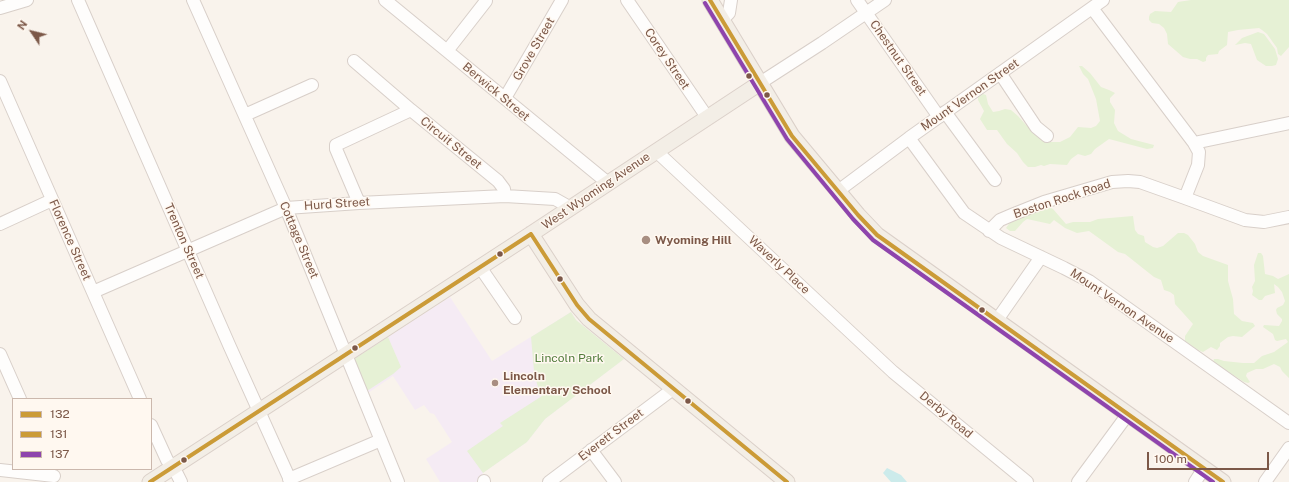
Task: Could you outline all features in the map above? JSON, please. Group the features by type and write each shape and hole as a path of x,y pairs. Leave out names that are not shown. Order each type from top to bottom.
{"main road":[{"path":"710,0 792,136 877,235 1223,482"},
{"name":"West Wyoming Avenue","path":"150,482 760,83"},
{"path":"531,234 577,305 589,320 787,482"}],"street":[{"path":"0,8 27,0"},
{"name":"Trenton Street","path":"78,0 290,480"},
{"name":"Cottage Street","path":"193,0 286,208 398,482"},
{"name":"Grove Street","path":"505,98 562,0"},
{"name":"Corey Street","path":"627,0 707,117"},
{"path":"722,20 729,13 731,0"},
{"name":"Chestnut Street","path":"857,0 942,114 995,180"},
{"path":"760,83 886,0"},
{"name":"Mount Vernon Street","path":"838,191 942,114 1103,0"},
{"name":"Berwick Street","path":"389,1 447,51 608,183"},
{"path":"447,51 486,1"},
{"path":"1092,8 1194,143 1199,152 1200,158 1185,198"},
{"path":"354,61 411,110"},
{"path":"1000,73 1036,127 1047,136"},
{"name":"Florence Street","path":"0,81 140,398"},
{"path":"244,115 312,85"},
{"name":"Circuit Street","path":"359,203 336,149 336,145 411,110 498,181 504,189 505,196"},
{"path":"1194,143 1289,123"},
{"name":"Mount Vernon Avenue","path":"909,138 962,212 1001,238 1089,282 1289,424"},
{"name":"Waverly Place","path":"656,151 866,347"},
{"name":"Boston Rock Road","path":"989,231 1000,220 1044,202 1112,182 1128,181 1140,182 1245,220 1264,222 1289,217"},
{"name":"Hurd Street","path":"94,292 286,208 505,196 555,199 571,208"},
{"path":"0,224 52,200"},
{"path":"997,320 1040,257"},
{"path":"480,267 515,318"},
{"name":"Derby Road","path":"866,347 893,372 1027,482"},
{"path":"0,354 20,398"},
{"name":"Everett Street","path":"549,482 673,389"},
{"path":"1078,482 1128,414"},
{"path":"152,427 167,460 181,482"},
{"path":"290,480 381,440"},
{"path":"1265,482 1289,448"},
{"path":"591,450 614,482"},
{"path":"1195,482 1204,468"},
{"path":"0,470 54,476"}],"shaded area":[{"name":"Lincoln Elementary School","path":"450,297 492,361 571,312 576,320 624,359 545,419 527,442 483,473 476,482 440,482 426,459 452,442 434,414 430,413 424,405 415,410 393,376 368,393 354,359"}],"green space":[{"path":"1191,0 1289,0 1289,47 1281,56 1278,54 1277,48 1267,34 1259,28 1228,32 1227,45 1219,51 1218,54 1208,55 1206,61 1203,62 1197,59 1183,57 1168,44 1167,34 1164,28 1159,24 1152,23 1149,20 1149,17 1150,14 1155,11 1171,12 1178,2"},
{"path":"1258,32 1264,34 1275,49 1278,59 1276,65 1266,66 1257,60 1251,44 1245,43 1235,45 1242,38"},
{"path":"1079,66 1082,66 1090,73 1101,87 1115,93 1110,98 1110,102 1115,110 1114,123 1118,131 1131,139 1154,145 1153,148 1147,149 1109,139 1095,149 1091,154 1085,156 1078,154 1071,159 1067,165 1050,164 1028,167 1017,153 1007,144 997,130 987,130 980,119 984,111 978,97 983,94 986,95 988,104 993,112 1005,109 1011,110 1040,138 1048,142 1060,142 1070,137 1078,127 1091,128 1096,126 1100,121 1096,99 1088,79 1083,74"},
{"path":"1049,207 1053,209 1066,224 1133,216 1135,230 1138,234 1144,236 1145,242 1157,248 1163,246 1178,233 1188,235 1195,244 1198,252 1203,256 1228,265 1228,281 1233,299 1234,314 1242,321 1253,323 1255,326 1242,337 1228,337 1220,343 1217,350 1211,347 1203,352 1198,350 1185,341 1185,336 1193,324 1175,304 1174,295 1164,290 1161,280 1154,277 1125,254 1118,252 1089,231 1077,233 1065,228 1054,220 1050,224 1027,219 1015,231 1010,231 1006,228 1011,221"},
{"path":"1258,253 1261,253 1263,256 1265,274 1278,279 1289,274 1289,378 1280,367 1274,364 1263,369 1256,369 1247,373 1246,376 1250,382 1248,383 1244,382 1213,362 1214,359 1254,363 1262,356 1274,352 1288,342 1286,339 1275,340 1273,334 1263,327 1264,325 1279,326 1282,321 1276,310 1283,305 1285,301 1282,292 1274,284 1275,293 1265,296 1262,300 1259,300 1252,295 1252,287 1255,281 1254,265"},
{"name":"Lincoln Park","path":"571,312 576,320 624,359 545,419 527,442 483,473 467,451 503,426 500,423 542,396 534,371 531,337"},
{"path":"388,337 401,367 367,391 354,359"}],"water":[{"path":"887,468 901,475 907,482 891,482 883,473"}],"transit line":[{"name":"131","path":"710,0 792,136 858,215 877,235 1223,482"},
{"name":"137","path":"705,3 787,139 853,219 873,240 1213,482"},
{"name":"132","path":"531,234 577,305 589,319 787,482"},
{"name":"132","path":"150,482 531,234"}],"place":[{"name":"Wyoming Hill","path":"646,240"},
{"name":"Lincoln Elementary School","path":"495,383"}]}
